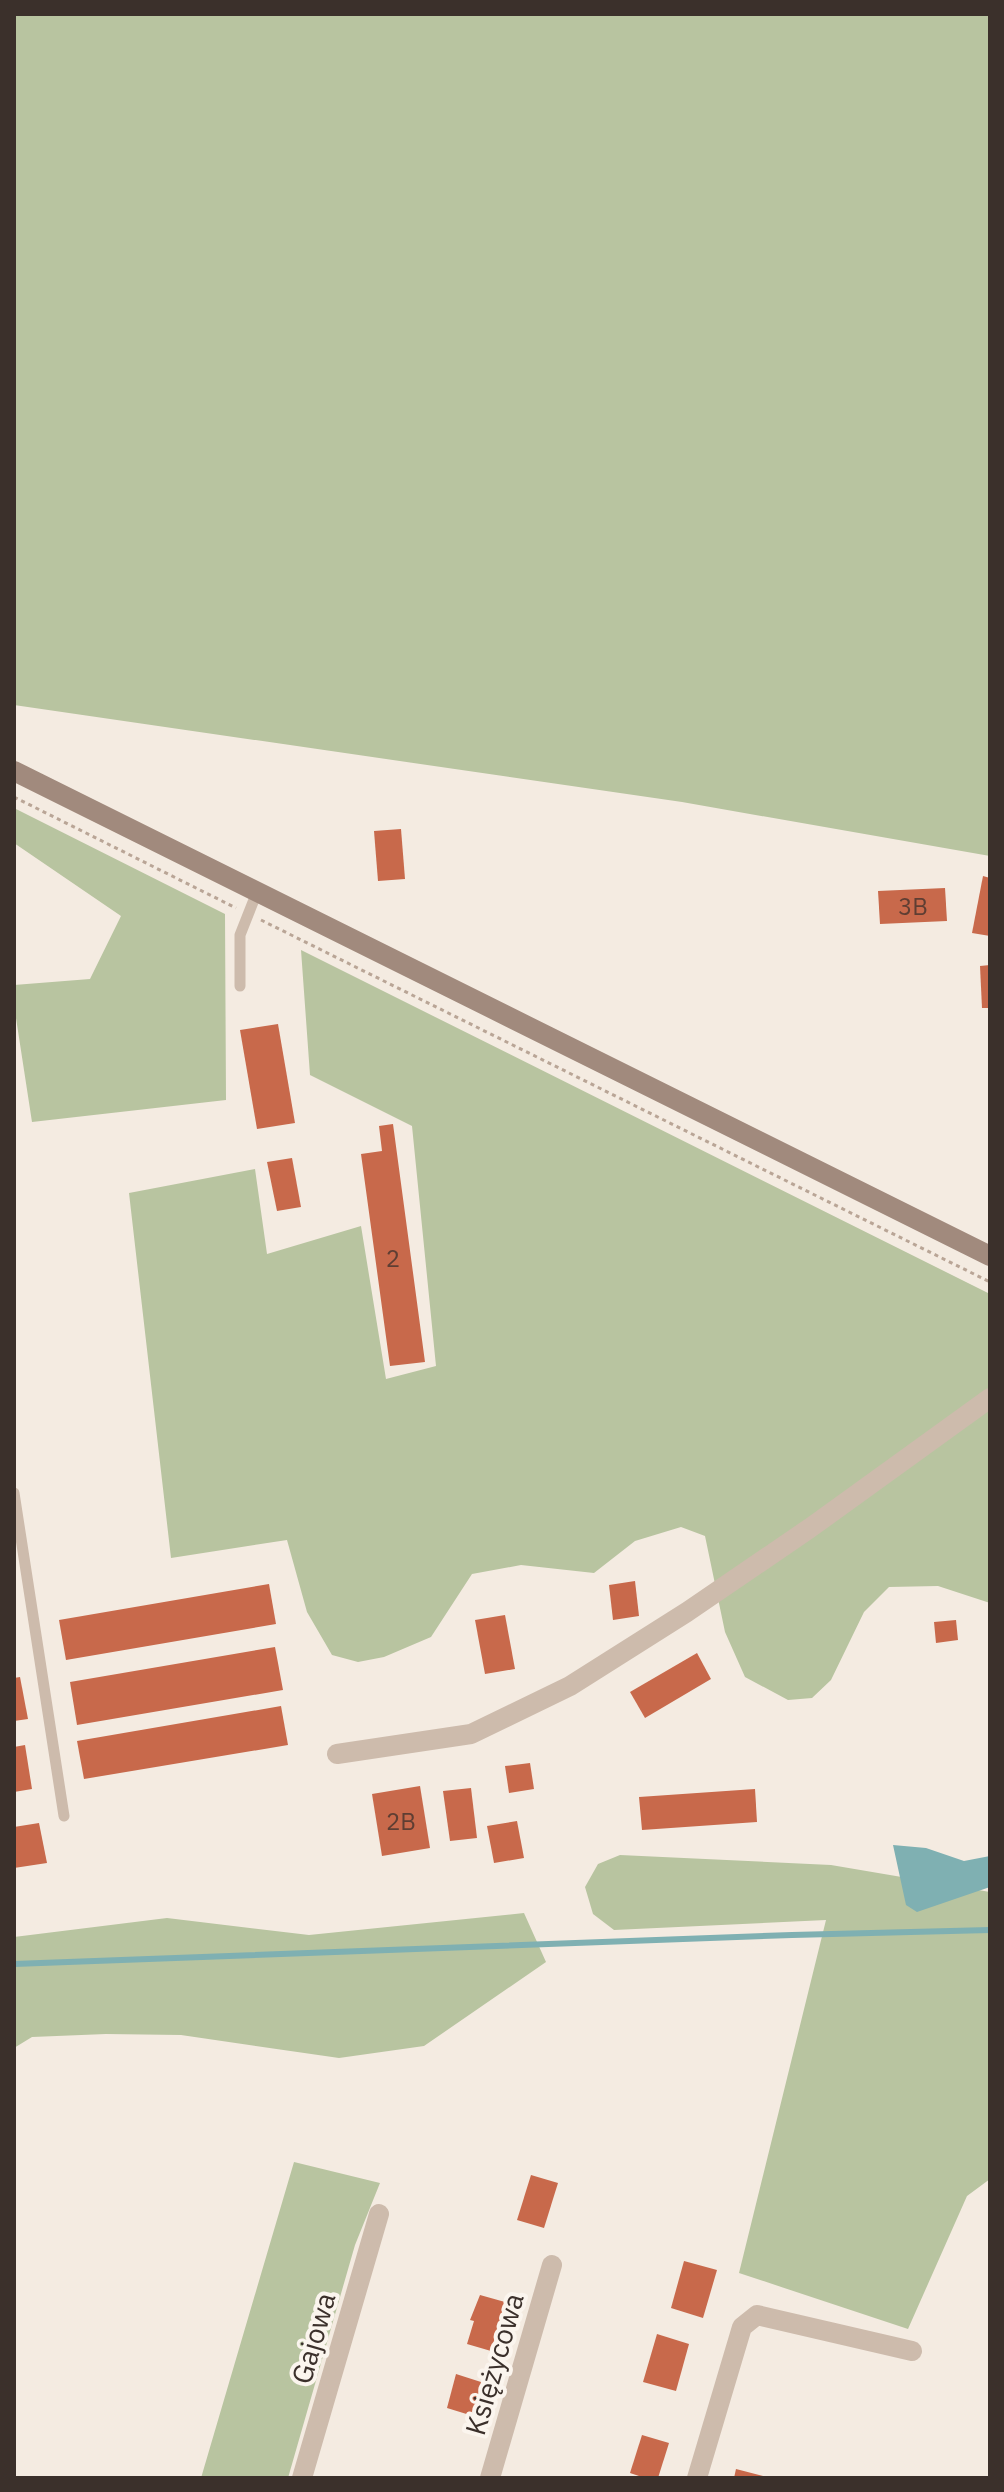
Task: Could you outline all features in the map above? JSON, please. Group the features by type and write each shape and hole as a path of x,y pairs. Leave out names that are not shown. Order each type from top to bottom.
{"street":[{"path":"14,771 990,1256"},
{"path":"337,1754 471,1734 570,1686 724,1587 990,1398"},
{"name":"Gajowa","path":"302,2478 379,2214"},
{"name":"Księżycowa","path":"490,2478 552,2265"},
{"path":"697,2478 742,2327 757,2315 912,2351"}],"lane":[{"path":"240,986 240,935 257,892"},
{"path":"14,1493 64,1816"}],"path":[{"path":"14,797 990,1282"}],"green space":[{"path":"14,14 990,14 990,856 682,802 14,705"},
{"path":"14,808 225,914 226,1100 32,1122 14,1005 14,985 90,979 121,916 14,843"},
{"path":"301,950 990,1294 990,1603 938,1586 889,1587 864,1612 831,1680 812,1698 788,1700 745,1677 725,1632 705,1536 681,1527 635,1541 594,1573 521,1565 472,1574 431,1637 384,1657 358,1662 332,1655 307,1612 287,1540 171,1558 129,1193 255,1169 267,1254 361,1226 386,1379 436,1366 412,1126 310,1075"},
{"path":"620,1855 831,1865 990,1892 990,2179 967,2196 908,2329 739,2273 826,1920 614,1930 593,1914 585,1887 598,1864"},
{"path":"524,1913 546,1962 424,2046 339,2058 181,2035 106,2034 32,2037 14,2048 14,1937 167,1918 309,1935"},
{"path":"294,2162 380,2183 355,2245 288,2478 201,2478"}],"water":[{"path":"893,1845 926,1848 964,1861 990,1856 990,1887 917,1912 906,1905"}],"building":[{"path":"401,829 405,879 378,881 374,831"},
{"path":"983,876 990,878 990,936 972,933"},
{"path":"945,888 947,921 880,924 878,891"},
{"path":"990,965 990,1008 982,1008 980,966"},
{"path":"278,1024 295,1123 257,1129 240,1030"},
{"path":"393,1124 425,1362 390,1366 361,1154 382,1151 379,1126"},
{"path":"292,1158 301,1207 277,1211 267,1162"},
{"path":"635,1581 639,1616 613,1620 609,1585"},
{"path":"269,1584 276,1624 66,1660 59,1620"},
{"path":"505,1615 515,1669 485,1674 475,1620"},
{"path":"956,1620 958,1640 936,1643 934,1622"},
{"path":"275,1647 283,1690 77,1725 70,1682"},
{"path":"697,1653 711,1679 645,1718 630,1692"},
{"path":"20,1677 28,1719 14,1721 14,1678"},
{"path":"281,1706 288,1745 84,1779 77,1741"},
{"path":"25,1745 32,1789 14,1792 14,1747"},
{"path":"530,1763 534,1789 509,1793 505,1766"},
{"path":"420,1786 430,1848 382,1856 372,1794"},
{"path":"471,1788 477,1838 450,1841 443,1791"},
{"path":"755,1789 757,1822 642,1830 639,1797"},
{"path":"517,1821 524,1858 494,1863 487,1826"},
{"path":"39,1823 47,1863 14,1868 14,1827"},
{"path":"531,2175 558,2183 544,2228 517,2220"},
{"path":"684,2261 717,2270 703,2318 671,2308"},
{"path":"480,2295 505,2302 491,2351 467,2344 474,2321 470,2320"},
{"path":"657,2334 689,2344 676,2391 643,2382"},
{"path":"456,2374 481,2382 473,2416 447,2408"},
{"path":"642,2435 669,2443 658,2478 630,2473"},
{"path":"736,2469 767,2477 767,2478 734,2478"}],"waterway":[{"path":"14,1964 990,1930"}]}
